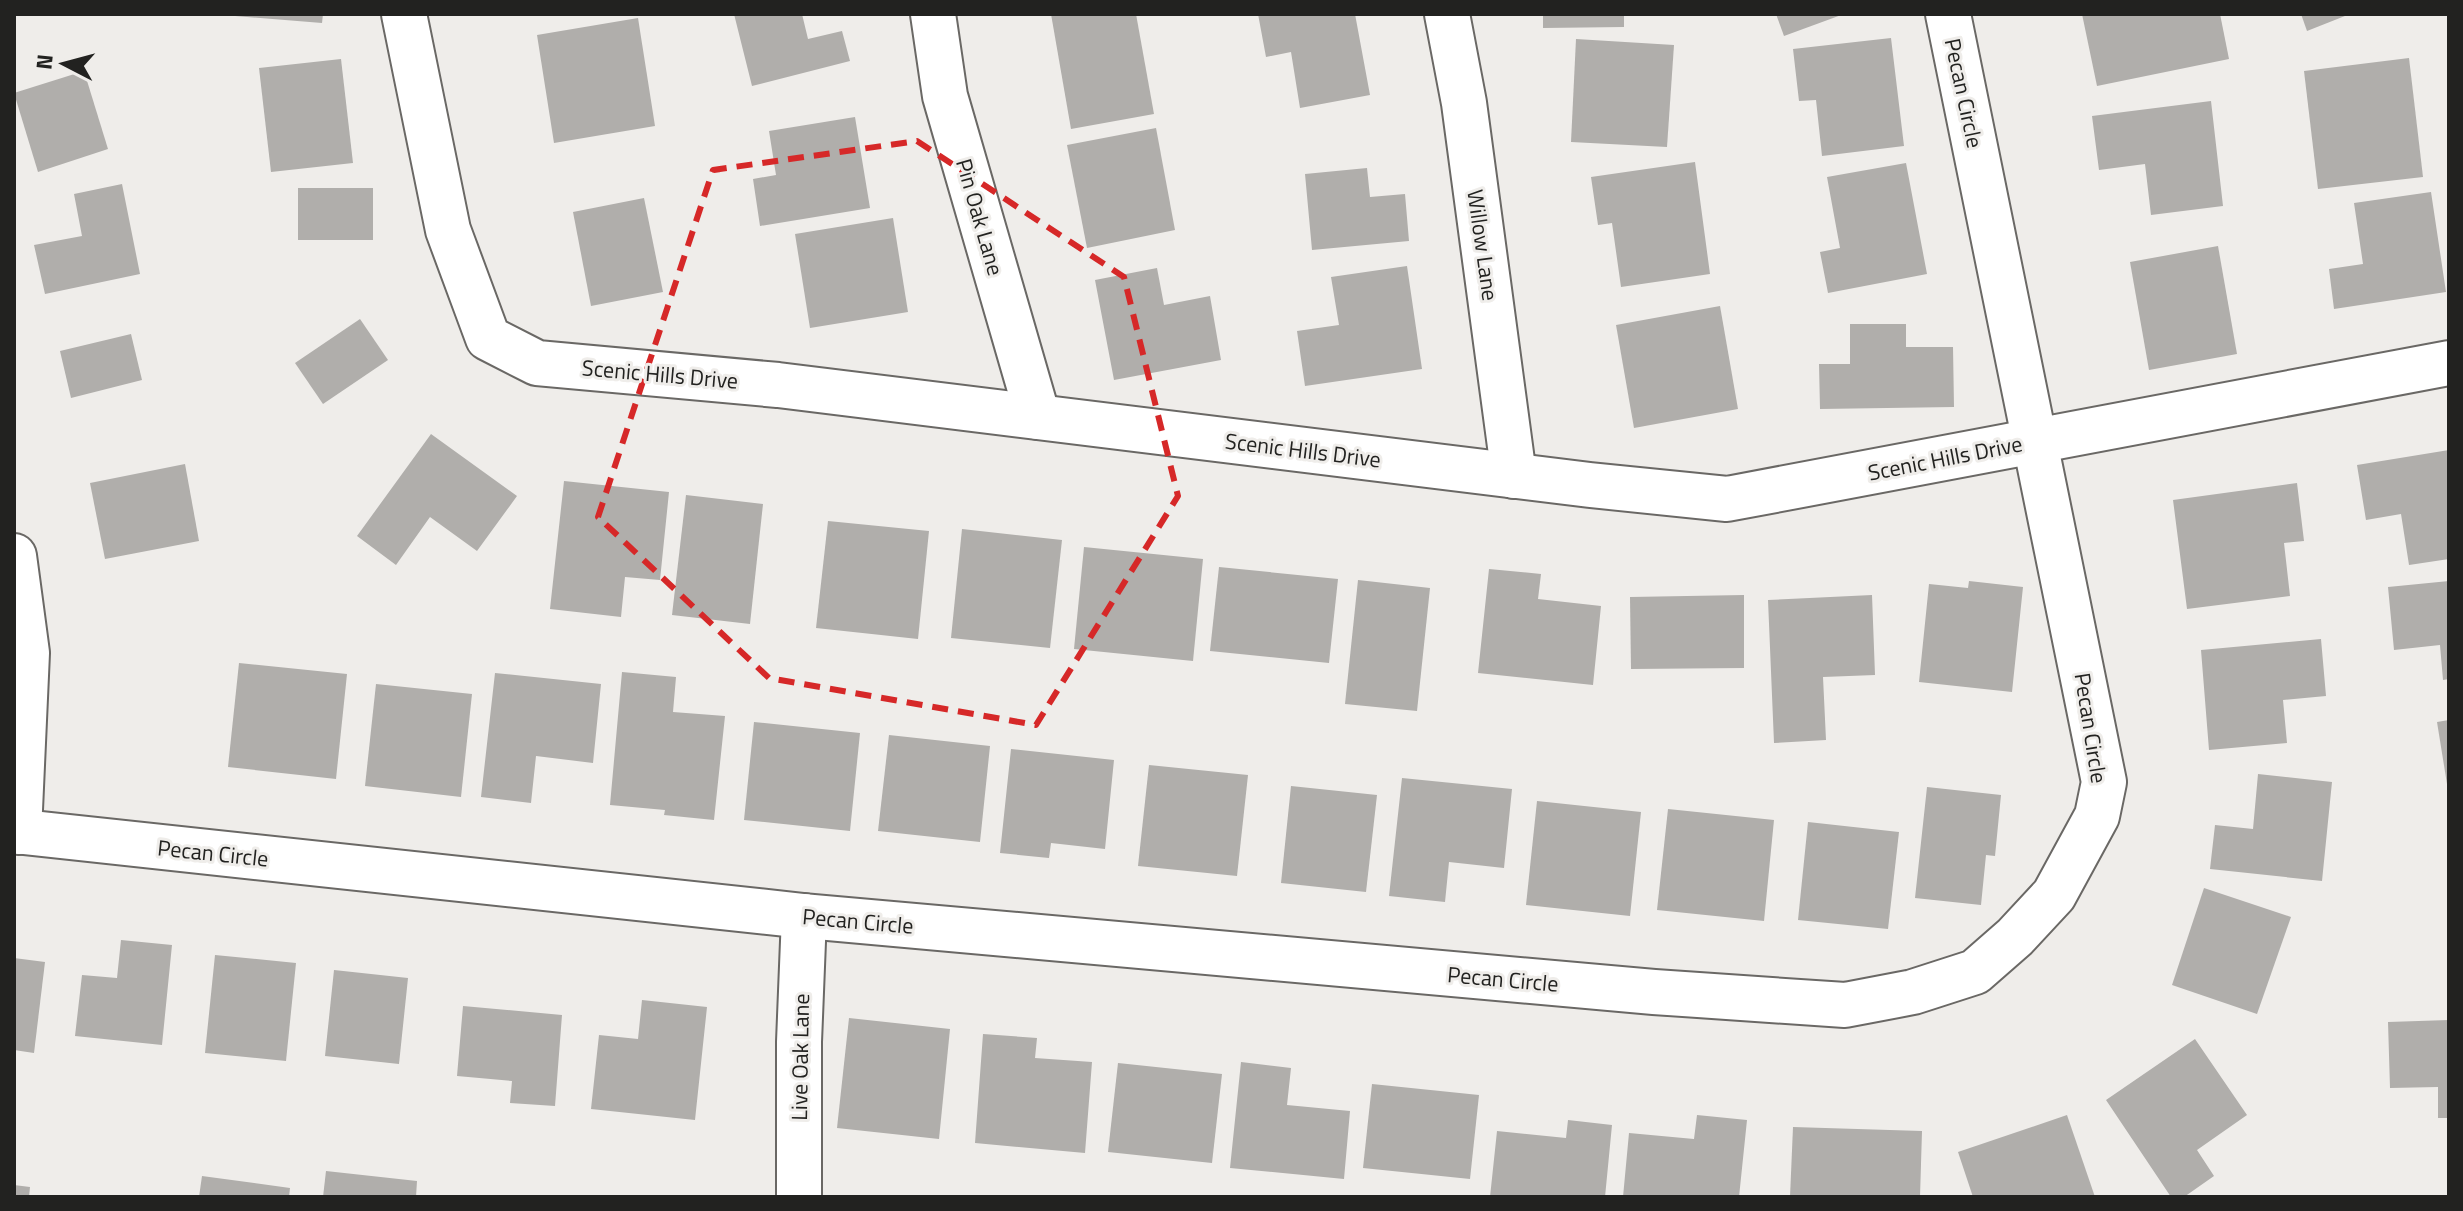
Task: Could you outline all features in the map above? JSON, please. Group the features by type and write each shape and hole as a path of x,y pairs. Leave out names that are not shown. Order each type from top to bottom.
{"street":[{"name":"Scenic Hills Drive","path":"404,14 448,230 488,338 537,363 778,385 1514,476 1727,499 2449,363"},
{"name":"Pin Oak Lane","path":"933,14 945,96 1038,417"},
{"name":"Willow Lane","path":"1447,14 1464,103 1514,476"},
{"name":"Pecan Circle","path":"17,832 804,916 1654,992 1845,1005 1913,992 1975,972 2015,937 2054,895 2097,816 2104,782 1948,14"},
{"path":"14,556 27,653 17,832"},
{"name":"Live Oak Lane","path":"799,1197 799,1042 804,916"}],"highlighted area":[{"path":"917,141 1124,277 1178,496 1036,725 769,678 598,517 713,170"}],"building":[{"path":"235,14 323,14 322,23"},
{"path":"734,14 802,14 808,39 842,31 850,61 752,86"},
{"path":"1051,14 1136,14 1154,114 1071,129"},
{"path":"1258,14 1355,14 1370,95 1300,108 1291,52 1266,57"},
{"path":"1543,14 1624,14 1624,27 1543,28"},
{"path":"1776,14 1844,14 1784,36"},
{"path":"2082,14 2220,14 2229,59 2097,86"},
{"path":"2301,14 2350,14 2307,31"},
{"path":"638,18 655,126 554,143 537,35"},
{"path":"1891,38 1904,146 1822,156 1816,100 1799,101 1793,49"},
{"path":"1576,39 1674,45 1667,147 1571,142"},
{"path":"2409,58 2423,177 2318,189 2304,71"},
{"path":"341,59 353,163 271,172 259,68"},
{"path":"84,71 108,149 38,172 14,93"},
{"path":"2211,101 2223,206 2151,215 2145,164 2099,170 2092,116"},
{"path":"855,117 870,208 760,226 753,179 776,175 769,131"},
{"path":"1156,128 1175,230 1087,248 1067,145"},
{"path":"1695,162 1710,274 1621,287 1612,223 1598,225 1591,177"},
{"path":"1906,163 1927,274 1828,293 1820,252 1840,248 1827,177"},
{"path":"1367,168 1370,197 1405,194 1409,241 1312,250 1305,174"},
{"path":"122,184 140,274 45,294 34,245 82,236 74,194"},
{"path":"298,188 373,188 373,240 298,240"},
{"path":"2431,192 2446,292 2334,309 2329,269 2363,264 2354,203"},
{"path":"644,198 663,292 591,306 573,212"},
{"path":"893,218 908,312 810,328 795,234"},
{"path":"2218,246 2237,354 2149,370 2130,262"},
{"path":"1407,266 1422,369 1305,386 1297,331 1339,325 1331,277"},
{"path":"1157,268 1164,305 1210,296 1221,360 1114,380 1095,280"},
{"path":"1720,306 1738,409 1634,428 1616,325"},
{"path":"360,319 388,360 323,404 295,363"},
{"path":"1850,324 1906,324 1906,347 1953,347 1954,407 1820,409 1819,364 1850,364"},
{"path":"131,334 142,380 71,398 60,351"},
{"path":"431,434 517,496 477,551 430,517 396,565 357,536"},
{"path":"2449,450 2449,559 2409,565 2401,514 2366,520 2357,465"},
{"path":"185,464 199,541 105,559 90,483"},
{"path":"564,481 669,492 660,580 625,577 621,617 550,609"},
{"path":"2297,483 2304,541 2284,543 2290,596 2187,609 2173,500"},
{"path":"686,495 763,504 750,624 672,615"},
{"path":"828,521 929,531 918,639 816,628"},
{"path":"962,529 1062,540 1050,648 951,638"},
{"path":"1084,547 1203,559 1193,661 1074,649"},
{"path":"1219,567 1338,579 1329,663 1210,651"},
{"path":"1489,569 1541,574 1538,599 1601,606 1593,685 1478,673"},
{"path":"1358,580 1430,588 1417,711 1345,704"},
{"path":"1969,581 2023,587 2012,692 1919,682 1929,584 1968,588"},
{"path":"2449,581 2449,679 2443,680 2440,645 2394,650 2388,587"},
{"path":"1744,595 1744,668 1631,669 1630,597"},
{"path":"1872,595 1875,675 1823,677 1826,740 1774,743 1768,600"},
{"path":"2321,639 2326,696 2283,700 2287,743 2209,750 2201,650"},
{"path":"239,663 347,674 336,779 228,767"},
{"path":"622,672 676,677 673,712 725,716 714,820 664,815 665,810 610,805"},
{"path":"495,673 601,684 593,763 536,756 531,803 481,797"},
{"path":"376,684 472,694 461,797 365,786"},
{"path":"2449,720 2449,784 2447,784 2437,722"},
{"path":"754,722 860,733 850,831 744,820"},
{"path":"889,735 990,746 980,842 878,831"},
{"path":"1011,749 1114,760 1105,849 1051,843 1049,858 1000,853"},
{"path":"1149,765 1248,775 1237,876 1138,866"},
{"path":"2258,774 2332,782 2322,881 2210,869 2215,825 2253,829"},
{"path":"1402,778 1512,789 1504,868 1449,862 1445,902 1389,896"},
{"path":"1291,786 1377,795 1366,892 1281,883"},
{"path":"1927,787 2001,795 1995,856 1986,855 1981,905 1915,898"},
{"path":"1537,801 1641,812 1630,916 1526,905"},
{"path":"1668,809 1774,820 1764,921 1657,910"},
{"path":"1808,822 1899,832 1888,929 1798,920"},
{"path":"2204,888 2291,917 2257,1014 2172,985"},
{"path":"121,940 172,945 162,1045 75,1036 82,975 117,978"},
{"path":"215,955 296,963 286,1061 205,1053"},
{"path":"14,958 45,962 34,1053 14,1050"},
{"path":"334,970 408,978 399,1064 325,1056"},
{"path":"642,1000 707,1007 695,1120 591,1109 599,1035 638,1039"},
{"path":"463,1006 562,1015 555,1106 510,1103 512,1081 457,1076"},
{"path":"849,1018 950,1029 939,1139 837,1128"},
{"path":"2449,1020 2449,1118 2438,1118 2438,1087 2390,1088 2388,1022"},
{"path":"983,1034 1037,1038 1035,1058 1092,1062 1085,1153 975,1143"},
{"path":"2195,1039 2247,1115 2197,1150 2214,1176 2184,1197 2171,1197 2106,1100"},
{"path":"1241,1062 1291,1068 1287,1105 1350,1111 1344,1179 1230,1168"},
{"path":"1118,1063 1222,1074 1212,1163 1108,1152"},
{"path":"1372,1084 1479,1095 1470,1179 1363,1168"},
{"path":"1697,1115 1747,1120 1739,1197 1623,1197 1629,1133 1694,1139"},
{"path":"2067,1115 2095,1197 1973,1197 1958,1152"},
{"path":"1568,1120 1612,1125 1605,1197 1490,1197 1497,1131 1566,1138"},
{"path":"1793,1127 1922,1131 1920,1197 1790,1197"},
{"path":"326,1171 417,1181 416,1197 323,1197"},
{"path":"202,1176 290,1188 289,1197 199,1197"},
{"path":"14,1185 30,1187 29,1197 14,1197"}]}
